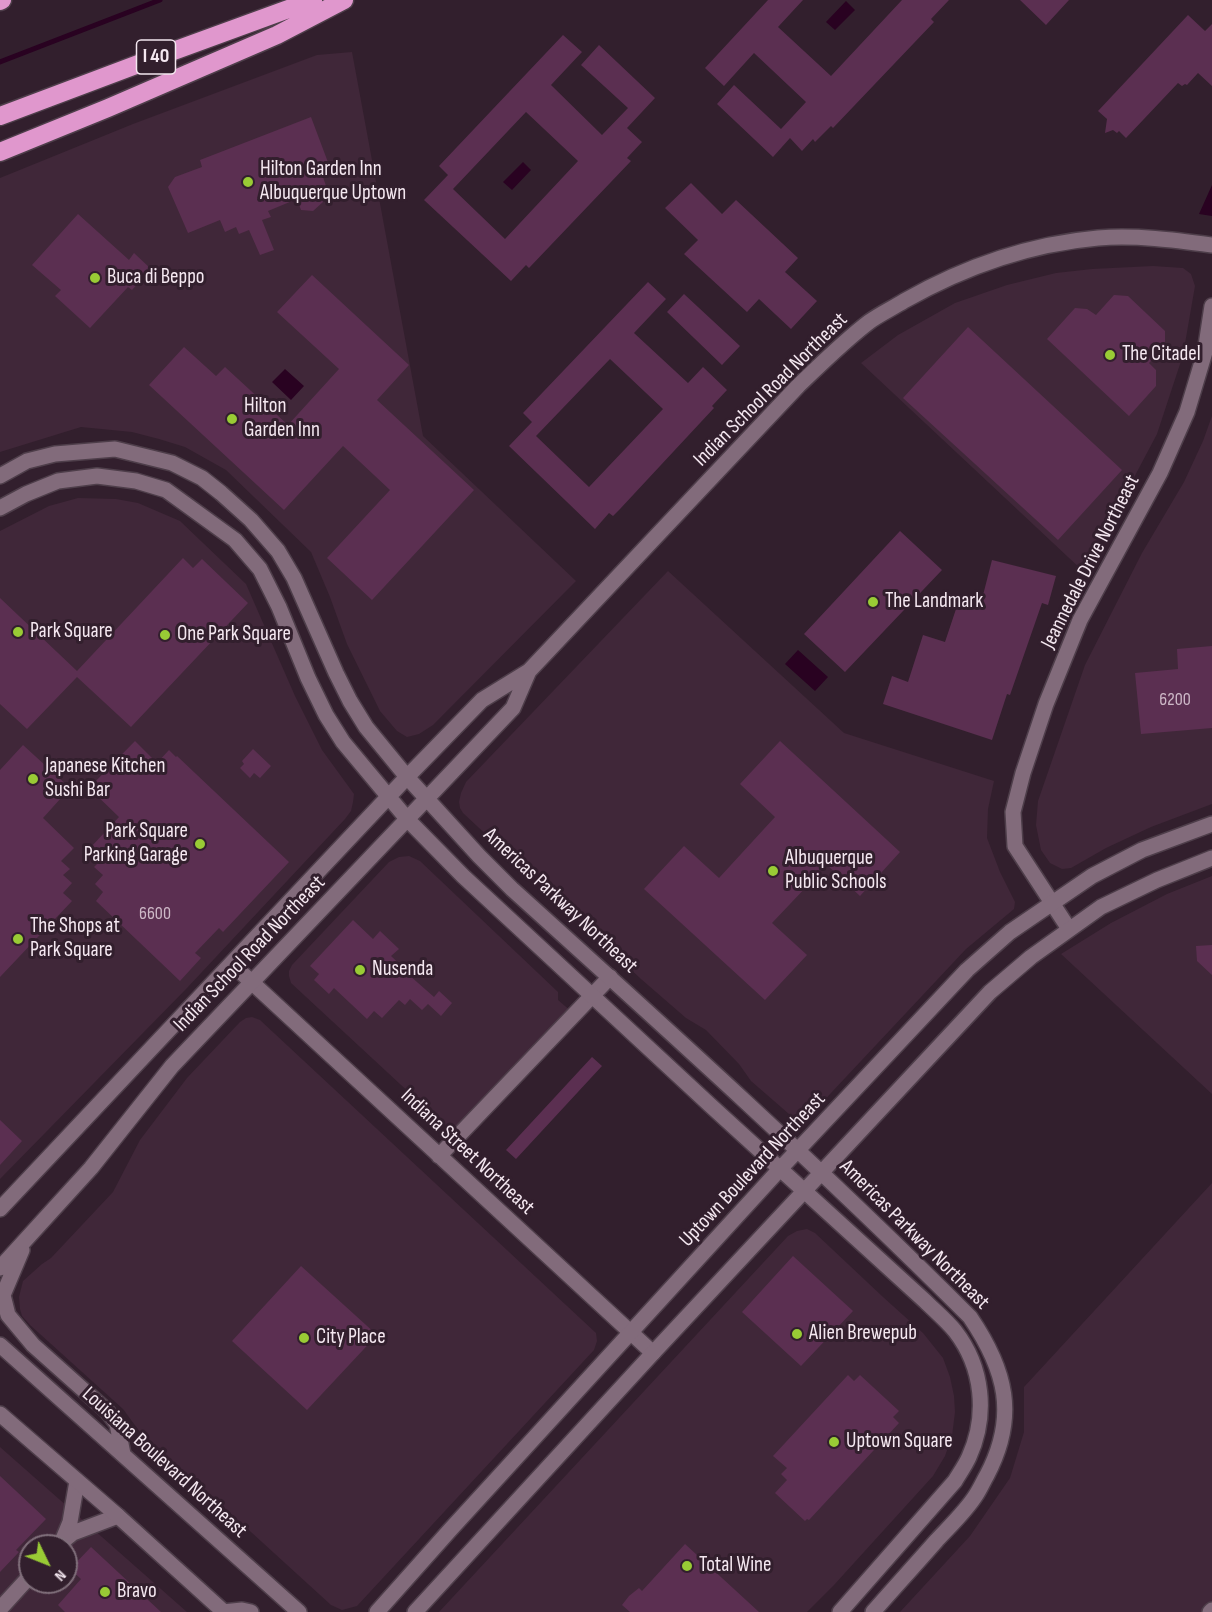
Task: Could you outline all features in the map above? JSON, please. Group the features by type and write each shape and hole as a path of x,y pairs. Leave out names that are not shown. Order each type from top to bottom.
{"highway":[{"name":"I 40","path":"0,116 314,0"},
{"path":"0,152 277,35 345,0"}],"street":[{"name":"Indian School Road Northeast","path":"0,1209 407,777 482,700 529,671 834,350 871,321 915,295 959,272 1007,256 1046,246 1098,238 1158,238 1212,245"},
{"name":"Jeannedale Drive Northeast","path":"1069,929 1015,846 1012,812 1046,704 1080,620 1160,473 1187,412 1205,352 1212,306"},
{"name":"Americas Parkway Northeast","path":"0,476 27,461 55,454 116,448 172,463 202,478 222,493 251,520 278,551 294,578 350,701 366,727 407,777 512,889 882,1229 970,1317 997,1365 1005,1395 1002,1436 993,1464 976,1496 873,1612"},
{"name":"Americas Parkway Northeast","path":"0,508 26,494 58,482 97,476 136,481 166,490 235,540 260,569 279,607 308,678 343,742 408,820 463,876 954,1330 976,1370 980,1389 979,1421 976,1439 969,1458 955,1481 849,1609"},
{"name":"Indian School Road Northeast","path":"0,1268 91,1168 172,1066 513,708 529,671"},
{"name":"Uptown Boulevard Northeast","path":"377,1612 780,1169 967,970 1010,932 1092,876 1142,850 1212,824"},
{"path":"415,1612 990,992 1031,957 1101,907 1157,880 1212,858"},
{"name":"Indiana Street Northeast","path":"232,964 653,1353"},
{"path":"440,1156 609,977"},
{"path":"0,1198 59,1147"},
{"path":"26,1240 3,1294 8,1315 33,1345 107,1411 117,1424 123,1454"},
{"name":"Louisiana Boulevard Northeast","path":"0,1345 299,1612"},
{"path":"0,1414 118,1516 223,1612 242,1610 251,1612"},
{"path":"64,1534 70,1522 77,1481"},
{"path":"73,1534 118,1516"},
{"path":"0,1609 18,1589"}],"shaded area":[{"path":"846,1 855,10 835,30 826,22"},
{"path":"352,52 423,436 576,581 433,725 419,734 407,737 397,731 380,711 347,644 311,552 226,470 185,447 159,439 132,432 81,427 0,452 0,178 133,124 317,55"},
{"path":"523,162 531,170 512,190 503,182"},
{"path":"1212,185 1212,216 1199,214"},
{"path":"1153,266 1183,268 1191,274 1195,286 1183,355 1157,434 1084,572 861,363 898,335 955,303 1007,285 1056,273"},
{"path":"285,369 304,386 291,400 272,382"},
{"path":"1212,416 1212,804 1151,827 1106,848 1071,868 1062,869 1050,863 1041,850 1036,825 1038,801 1085,665 1142,553 1184,482"},
{"path":"78,498 116,499 138,503 180,521 246,584 295,696 322,750 354,794 351,811 345,819 187,988 0,1179 0,531 49,506"},
{"path":"668,571 844,733 994,781 988,809 987,838 1015,902 1014,909 966,949 816,1109 808,1114 795,1117 789,1114 751,1081 739,1064 706,1030 686,1018 641,979 460,808 461,793 466,782"},
{"path":"798,650 828,677 815,691 785,664"},
{"path":"409,856 420,861 558,992 558,1000 572,1012 455,1135 291,983 289,976 292,965 389,862 399,857"},
{"path":"1212,876 1212,1094 1061,954 1111,923 1167,894"},
{"name":"City Place","path":"252,1017 260,1020 596,1333 597,1341 594,1350 357,1606 342,1610 331,1605 217,1501 148,1443 123,1409 30,1325 22,1316 20,1309 19,1297 23,1281 51,1258 113,1192 140,1140 187,1078 240,1022"},
{"path":"1212,1183 1212,1612 900,1612 970,1536 1010,1478 1024,1432 1024,1387"},
{"name":"Uptown Square","path":"807,1229 815,1233 923,1333 943,1358 954,1396 952,1436 945,1456 933,1476 834,1585 807,1612 439,1612 788,1236"},
{"path":"0,1447 187,1612 0,1612"}],"building":[{"path":"768,0 803,0 778,27 831,76 902,0 949,0 931,19 934,22 833,128 831,126 815,142 813,139 802,151 790,138 773,157 717,104 734,85 781,129 806,102 754,53 724,86 705,68"},
{"path":"1020,0 1069,0 1046,25"},
{"path":"1188,15 1205,31 1212,24 1212,86 1198,73 1187,85 1182,86 1178,83 1126,138 1119,131 1117,133 1113,130 1105,133 1107,119 1098,111"},
{"path":"563,35 582,52 551,85 602,135 628,108 581,65 599,45 655,98 627,128 642,142 627,158 631,161 529,268 526,265 511,281 424,200 448,175 439,166","holes":["526,112 578,161 505,239 453,189"]},
{"name":"Hilton Garden Inn Albuquerque Uptown","path":"311,117 332,173 323,177 328,192 320,195 323,202 313,211 301,210 297,199 268,211 271,217 262,220 274,250 260,255 249,230 239,234 236,227 225,232 220,220 188,233 168,187 175,177 202,167 200,160"},
{"path":"691,183 722,214 736,200 798,258 785,272 817,301 791,329 759,299 747,312 684,254 698,240 665,208"},
{"name":"Buca di Beppo","path":"78,214 129,260 134,253 151,269 132,290 128,287 90,328 55,296 61,290 32,265"},
{"path":"312,275 409,365 377,400 474,490 372,600 327,558 390,490 343,446 284,510 149,385 184,347 216,376 225,367 288,425 339,369 277,312"},
{"path":"648,282 666,299 634,333 688,383 703,367 727,390 712,406 714,408 620,509 613,516 609,513 595,529 509,446 532,422 523,413","holes":["610,359 663,409 589,487 536,436"]},
{"path":"684,294 740,346 722,365 667,312"},
{"name":"The Citadel","path":"1114,295 1128,296 1165,331 1165,346 1149,363 1156,370 1156,386 1129,416 1047,339 1075,308 1087,309 1096,315"},
{"path":"968,327 1122,470 1058,540 903,398"},
{"name":"The Landmark","path":"900,531 942,570 845,672 804,634"},
{"name":"One Park Square","path":"183,558 193,568 202,559 248,603 131,727 77,677 27,729 0,704 0,598 77,671"},
{"path":"992,560 1056,576 1048,605 1042,603 992,740 883,704 892,676 908,682 923,635 945,642 960,597 981,603"},
{"path":"1212,646 1212,728 1141,734 1135,673 1178,669 1177,649"},
{"path":"135,741 157,763 169,750 177,756 289,862 223,932 219,928 195,953 201,958 180,981 96,901 103,892 95,884 103,875 94,867 103,858 91,847 119,817 89,788"},
{"name":"Albuquerque Public Schools","path":"780,741 900,852 860,896 827,865 772,923 807,955 765,1000 644,889 684,846 719,878 775,817 740,784"},
{"path":"23,745 70,788 43,818 74,848 61,861 70,869 63,875 72,883 63,893 72,901 0,977 0,770"},
{"path":"253,749 271,766 260,778 254,773 250,778 240,768 244,764 242,761"},
{"name":"Nusenda","path":"353,920 373,939 380,931 399,949 391,956 409,975 434,997 439,991 452,1003 441,1016 428,1004 422,1010 410,999 405,1005 399,1000 382,1018 374,1011 367,1019 334,988 329,994 314,980 319,974 310,966"},
{"path":"1212,945 1212,975 1197,961 1196,946"},
{"path":"592,1057 602,1066 516,1159 506,1150"},
{"path":"0,1120 22,1141 0,1165"},
{"path":"793,1256 853,1311 801,1366 742,1312"},
{"name":"City Place","path":"301,1266 377,1335 307,1410 232,1341"},
{"name":"Uptown Square","path":"848,1375 854,1381 860,1375 899,1411 893,1417 899,1423 809,1520 805,1521 775,1493 787,1480 781,1474 787,1468 773,1456"},
{"path":"0,1476 46,1519 31,1534 18,1534 16,1550 18,1553 0,1572"},
{"name":"Total Wine","path":"685,1544 759,1612 630,1612 622,1605 639,1588 642,1591"},
{"name":"Bravo","path":"91,1547 161,1612 65,1612 58,1605 68,1594 78,1594 78,1582 81,1579 78,1576 78,1561"}],"waterway":[{"path":"0,62 160,0"}],"place":[{"name":"Hilton Garden Inn Albuquerque Uptown","path":"248,182"},
{"name":"Buca di Beppo","path":"95,278"},
{"name":"The Citadel","path":"1110,355"},
{"name":"Hilton Garden Inn","path":"232,419"},
{"name":"The Landmark","path":"873,602"},
{"name":"Park Square","path":"18,632"},
{"name":"One Park Square","path":"165,635"},
{"name":"Japanese Kitchen Sushi Bar","path":"33,779"},
{"name":"Park Square Parking Garage","path":"200,844"},
{"name":"Albuquerque Public Schools","path":"773,871"},
{"name":"The Shops at Park Square","path":"18,939"},
{"name":"Nusenda","path":"360,970"},
{"name":"Alien Brewepub","path":"797,1334"},
{"name":"City Place","path":"304,1338"},
{"name":"Uptown Square","path":"834,1442"},
{"name":"Total Wine","path":"687,1566"},
{"name":"Bravo","path":"105,1592"}]}
